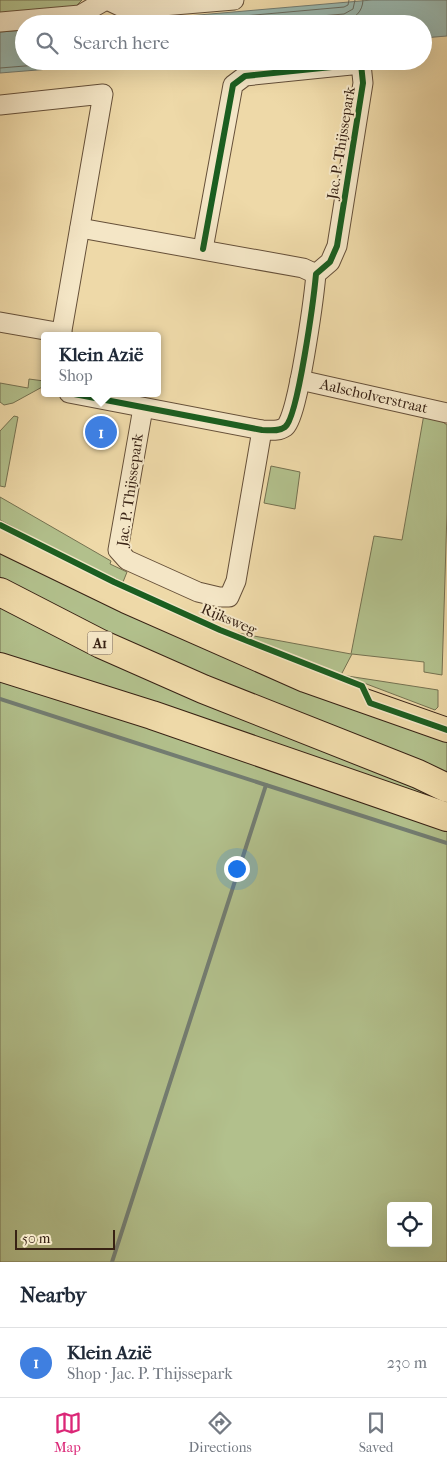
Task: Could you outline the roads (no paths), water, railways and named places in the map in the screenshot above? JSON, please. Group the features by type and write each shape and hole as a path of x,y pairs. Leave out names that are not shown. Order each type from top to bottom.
{"highway":[{"name":"A1","path":"0,592 101,644 194,685 418,774 447,788"},
{"path":"0,667 152,715 447,817"}],"main road":[{"name":"Rijksweg","path":"0,540 126,601 305,680 447,729"}],"street":[{"path":"80,15 107,0 126,10 164,3 234,0"},
{"path":"0,22 15,21"},
{"name":"Jac. P. Thijssepark","path":"203,249 233,85 245,76 303,70"},
{"name":"Jac. P. Thijssepark","path":"316,274 330,262 337,246 363,83 362,70"},
{"path":"0,105 103,94 62,332"},
{"path":"80,228 303,268 316,274 300,380 292,415 286,427 276,431 262,430 89,397"},
{"path":"0,322 52,332"},
{"name":"Aalscholverstraat","path":"300,380 447,413"},
{"name":"Jac. P. Thijssepark","path":"143,408 118,550 127,560 198,592 218,597 229,597 236,581 262,430"}],"water":[{"path":"372,0 447,0 447,36 432,37 432,15 199,15"},
{"path":"15,31 15,70 37,70 0,73 0,32"}],"waterway":[{"path":"0,699 266,785"},
{"path":"112,1262 266,785 447,843"}],"place":[{"name":"Klein Azië","path":"101,432"}]}
